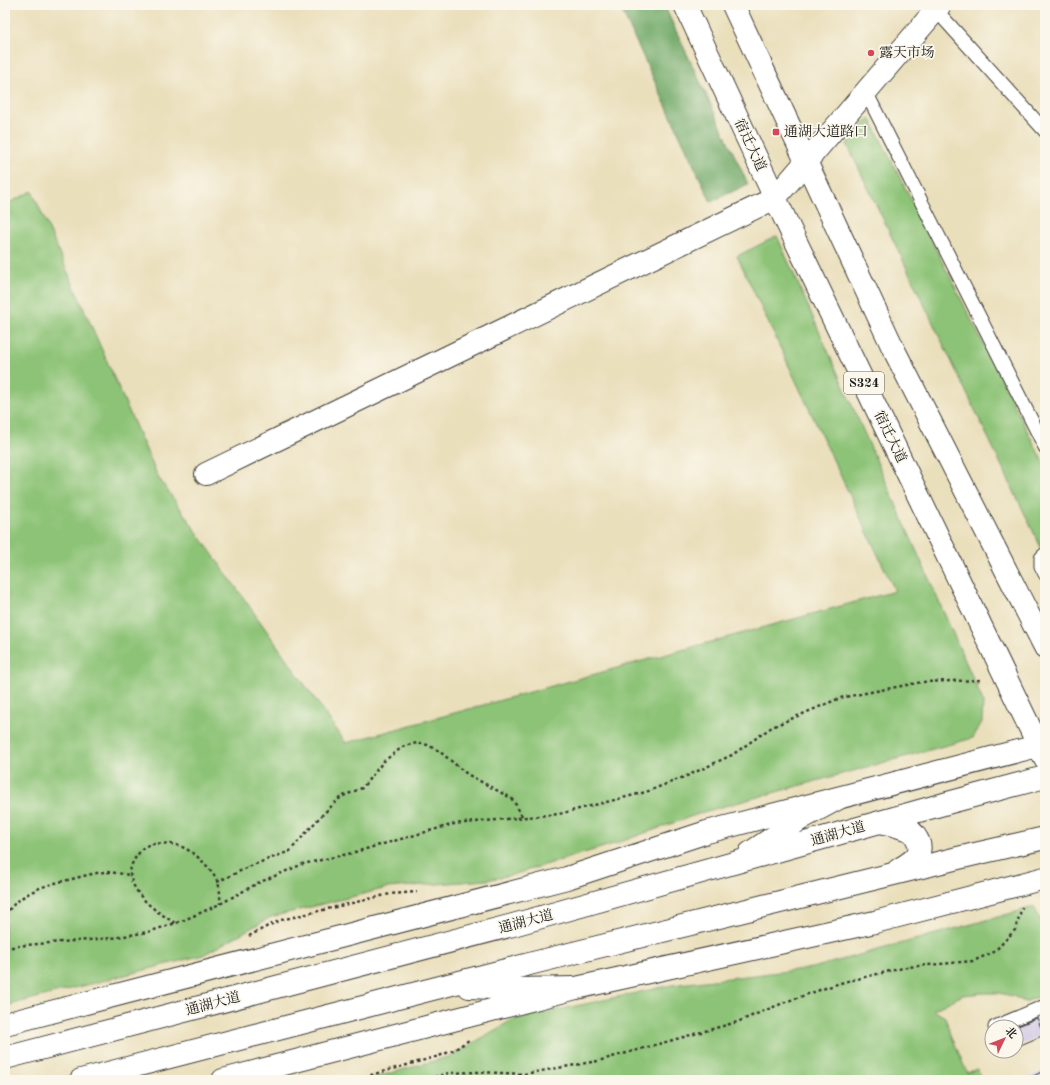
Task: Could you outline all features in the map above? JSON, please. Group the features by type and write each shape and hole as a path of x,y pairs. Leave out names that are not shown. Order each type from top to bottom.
{"main road":[{"name":"宿迁大道","path":"685,5 775,198 1006,679 1043,750"},
{"name":"S324","path":"733,5 894,350 1045,646"},
{"path":"206,474 775,198 937,7"},
{"path":"5,1024 567,878 707,832 839,798 1043,750"},
{"name":"通湖大道","path":"5,1058 513,926 1045,777"},
{"path":"734,864 802,818 839,798"},
{"path":"880,822 908,829 915,835 920,844 918,854 911,862 888,875"},
{"path":"81,1080 537,962 965,856 1045,838"},
{"path":"223,1080 576,988 875,922 1045,878"},
{"path":"446,986 517,989 576,988"}],"lane":[{"path":"937,7 1045,131"},
{"path":"866,92 1045,447"},
{"path":"1045,554 1041,558 1041,566 1045,574"},
{"path":"1014,1019 1045,1006"}],"path":[{"path":"5,948 112,938 148,932 182,921 220,904 258,882 303,864 348,854 454,824 559,814 646,792 689,775 732,755 772,727 840,698 922,682 1006,679"},
{"path":"217,882 253,865 290,851 319,818 341,797 362,788 383,762 404,746 417,743 428,745 439,751 467,774 511,798 523,818"},
{"path":"175,923 154,909 142,898 134,886 130,875 130,866 143,848 165,843 177,845 198,857 216,877 220,890 220,904"},
{"path":"5,915 25,895 48,884 106,872 130,875"},
{"path":"423,1080 450,1073 477,1072 524,1074 598,1061 737,1022 788,1000 840,983 907,967 973,961 994,952 1015,930 1022,907"}],"green space":[{"path":"619,5 664,5 748,184 711,202"},
{"path":"870,118 1045,466 1045,556 847,144"},
{"path":"32,191 158,477 346,743 895,591 737,256 777,236 983,701 982,722 973,738 707,811 617,843 512,875 486,880 387,888 271,917 203,955 5,1006 5,205"},
{"path":"1034,907 1045,929 1045,994 1025,1002 1013,996 999,993 963,995 933,1010 945,1017 967,1073 977,1069 982,1080 366,1080 451,1056 512,1020 672,985 812,968"}],"building":[{"path":"1037,1018 1044,1035 1024,1044 1024,1024"},
{"path":"1045,1070 1045,1080 1026,1080"}],"place":[{"name":"露天市场","path":"871,53"},
{"name":"通湖大道路口","path":"776,132"}]}
